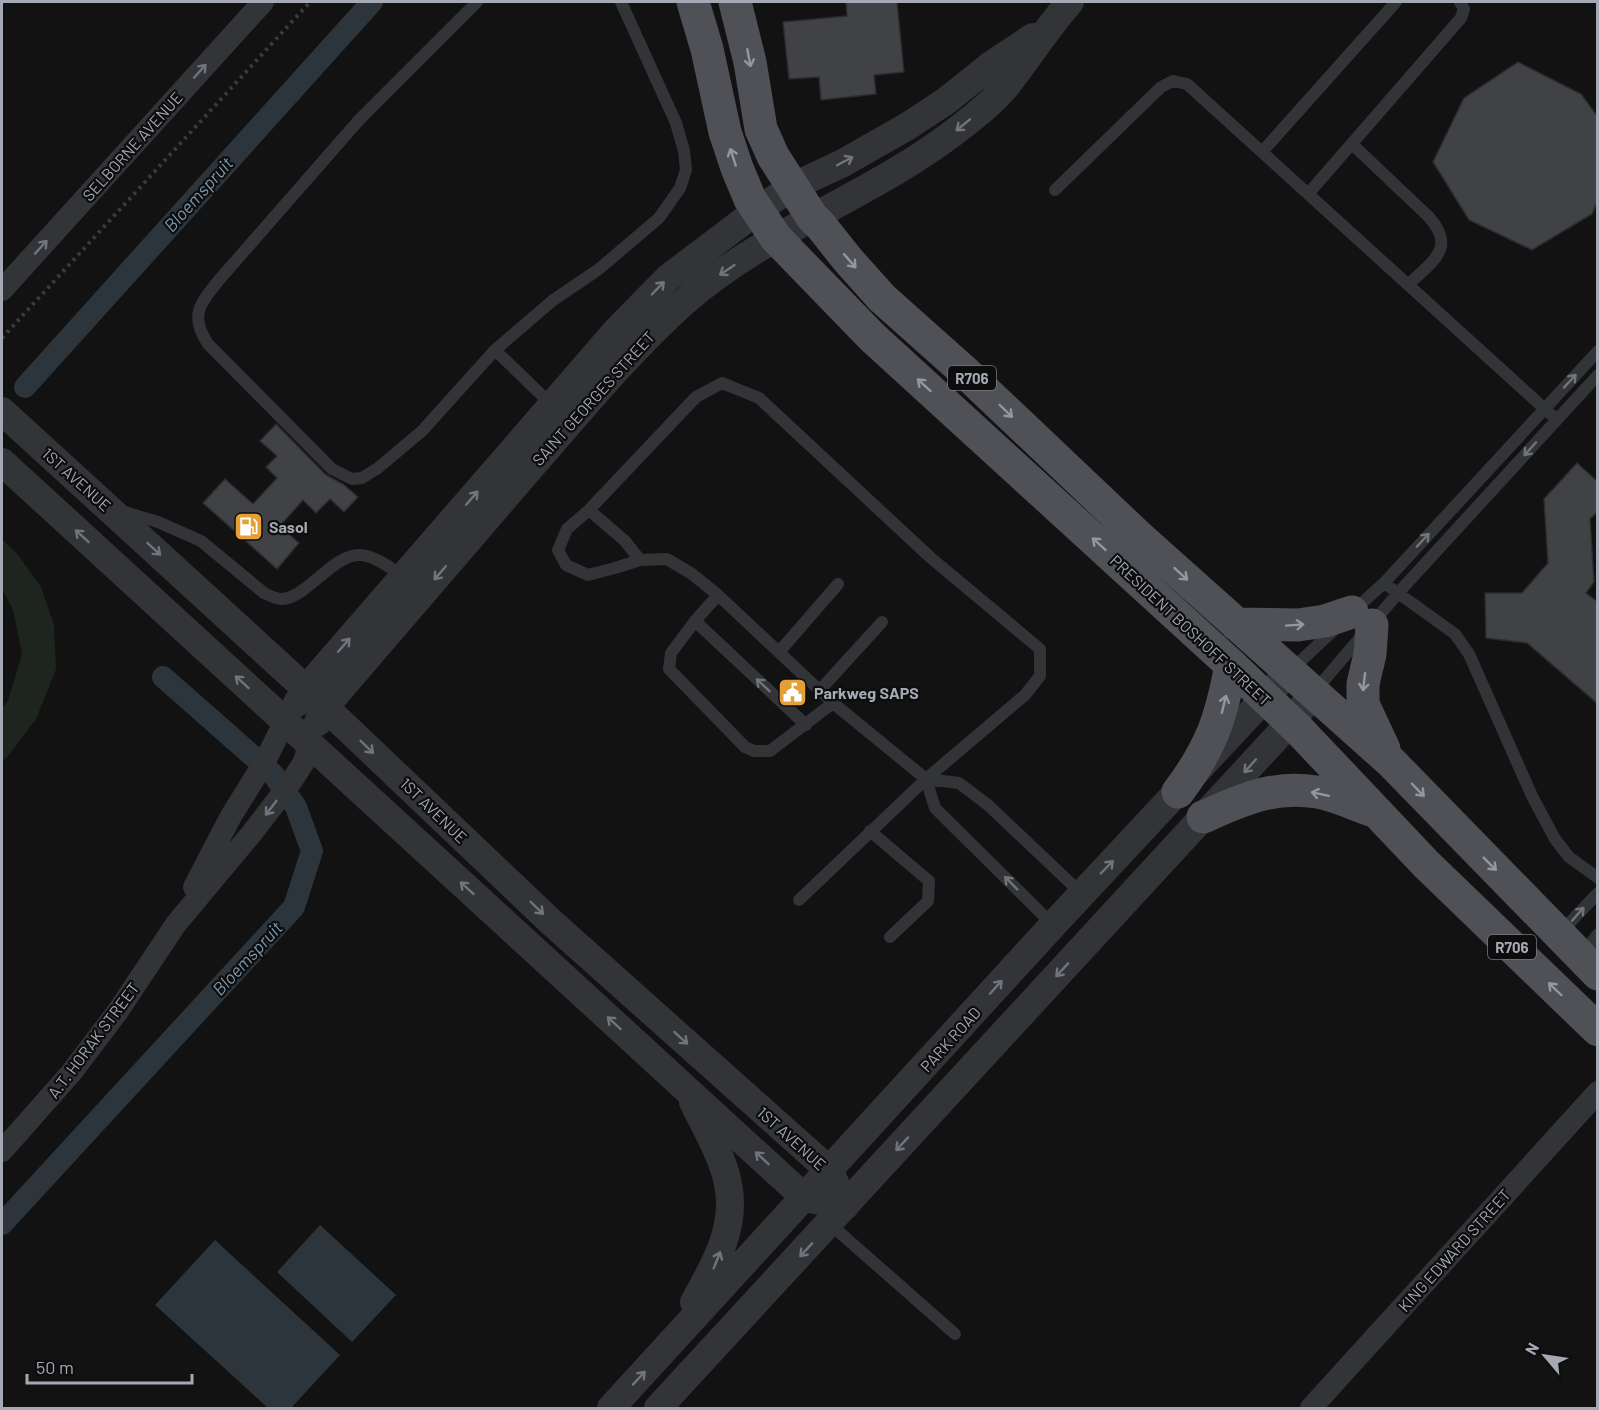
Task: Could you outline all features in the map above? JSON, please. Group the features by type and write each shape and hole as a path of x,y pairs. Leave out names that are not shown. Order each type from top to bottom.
{"main road":[{"name":"R706","path":"693,2 737,168 750,199 776,238"},
{"name":"R706","path":"735,2 750,62 761,129 773,156 812,217"},
{"name":"PRESIDENT BOSHOFF STREET","path":"812,217 882,298 965,372 1137,535 1391,762 1583,950"},
{"name":"PRESIDENT BOSHOFF STREET","path":"776,238 872,337 1231,665 1426,864 1598,1030"},
{"path":"1236,624 1298,625 1362,618 1370,654 1363,684 1363,704 1391,762"},
{"path":"1178,792 1205,751 1217,727 1231,665"},
{"path":"1203,817 1250,797 1274,791 1318,793 1375,811"}],"street":[{"name":"SELBORNE AVENUE","path":"2,290 263,2"},
{"name":"SAINT GEORGES STREET","path":"285,721 315,698 629,354 686,300 776,238 909,164 956,131 1006,86 1047,28 1070,2"},
{"name":"SAINT GEORGES STREET","path":"309,744 315,698 404,576 617,330 668,278 792,187 843,163 908,126 946,101 991,65 1047,28"},
{"name":"1ST AVENUE","path":"2,411 315,698 551,922 830,1171 838,1215"},
{"name":"1ST AVENUE","path":"2,462 805,1198"},
{"name":"PARK ROAD","path":"611,1408 1053,925 1290,671"},
{"path":"658,1408 1290,723 1314,693"},
{"name":"A.T. HORAK STREET","path":"176,924 231,816 264,763 285,721"},
{"name":"A.T. HORAK STREET","path":"2,1151 71,1073 118,1011 176,924 291,782 304,762 309,744"},
{"path":"667,1347 713,1269 727,1234 730,1205 728,1182 688,1090"},
{"name":"KING EDWARD STREET","path":"1311,1408 1598,1092"},
{"path":"805,1198 838,1215"}],"lane":[{"path":"477,2 359,120 219,280 201,303 197,318 199,330 208,344 332,469 352,479 362,478 378,468 422,431 495,350 552,301 599,269 659,218 680,188 686,170 684,151 676,123 621,2"},
{"path":"1262,152 1396,2"},
{"path":"1308,194 1461,18 1464,9 1460,2"},
{"path":"1055,190 1161,87 1173,81 1187,84 1557,420"},
{"path":"1352,144 1429,217 1439,229 1443,239 1436,257 1408,285"},
{"path":"495,350 552,405"},
{"path":"1314,693 1384,582 1598,351"},
{"path":"1290,671 1399,592 1598,375"},
{"path":"799,900 926,779 1025,695 1040,676 1040,649 931,558 759,398 722,383 696,397 567,529 558,550 566,565 588,575 640,560 667,559 692,574 718,595 833,704 926,779 958,783 988,805 1082,894"},
{"path":"108,508 136,514 201,541 264,593 274,598 284,599 295,594 346,558 358,554 371,557 404,576"},
{"path":"588,510 625,541 640,560"},
{"path":"1384,582 1455,634 1469,654 1532,796 1555,839 1569,857 1598,878"},
{"path":"779,652 838,584"},
{"path":"718,595 671,653 669,669 745,747 754,751 770,751 833,704"},
{"path":"695,621 806,725"},
{"path":"820,690 882,622"},
{"path":"926,779 934,808 1053,925"},
{"path":"870,831 929,881 928,901 890,937"},
{"path":"1583,950 1598,893"},
{"path":"838,1215 955,1334"}],"path":[{"path":"2,338 310,2"}],"shaded area":[{"path":"2,539 18,555 41,587 54,625 56,669 36,719 2,761 2,709 8,701 22,654 13,610 2,589"},
{"path":"320,1225 396,1295 352,1342 277,1272"},
{"path":"215,1240 340,1355 291,1408 268,1408 155,1305"}],"building":[{"path":"846,2 897,2 904,72 874,75 876,94 821,100 819,77 789,79 783,22 847,16"},
{"path":"1518,62 1581,94 1598,117 1598,200 1592,214 1532,250 1469,220 1433,162 1464,98"},
{"path":"276,424 326,475 343,484 358,497 344,512 330,499 316,513 303,500 280,526 299,543 277,569 203,503 225,479 253,504 277,478 266,467 277,456 260,441"},
{"path":"1577,463 1598,482 1598,511 1590,519 1594,582 1586,593 1598,602 1598,704 1527,643 1486,638 1485,593 1522,593 1548,563 1544,499"}],"waterway":[{"name":"Bloemspruit","path":"25,387 372,2"},
{"name":"Bloemspruit","path":"2,1224 294,907 312,851 296,807 273,774 163,677"}],"place":[{"name":"Sasol","path":"248,526"},
{"name":"Parkweg SAPS","path":"793,692"}]}
